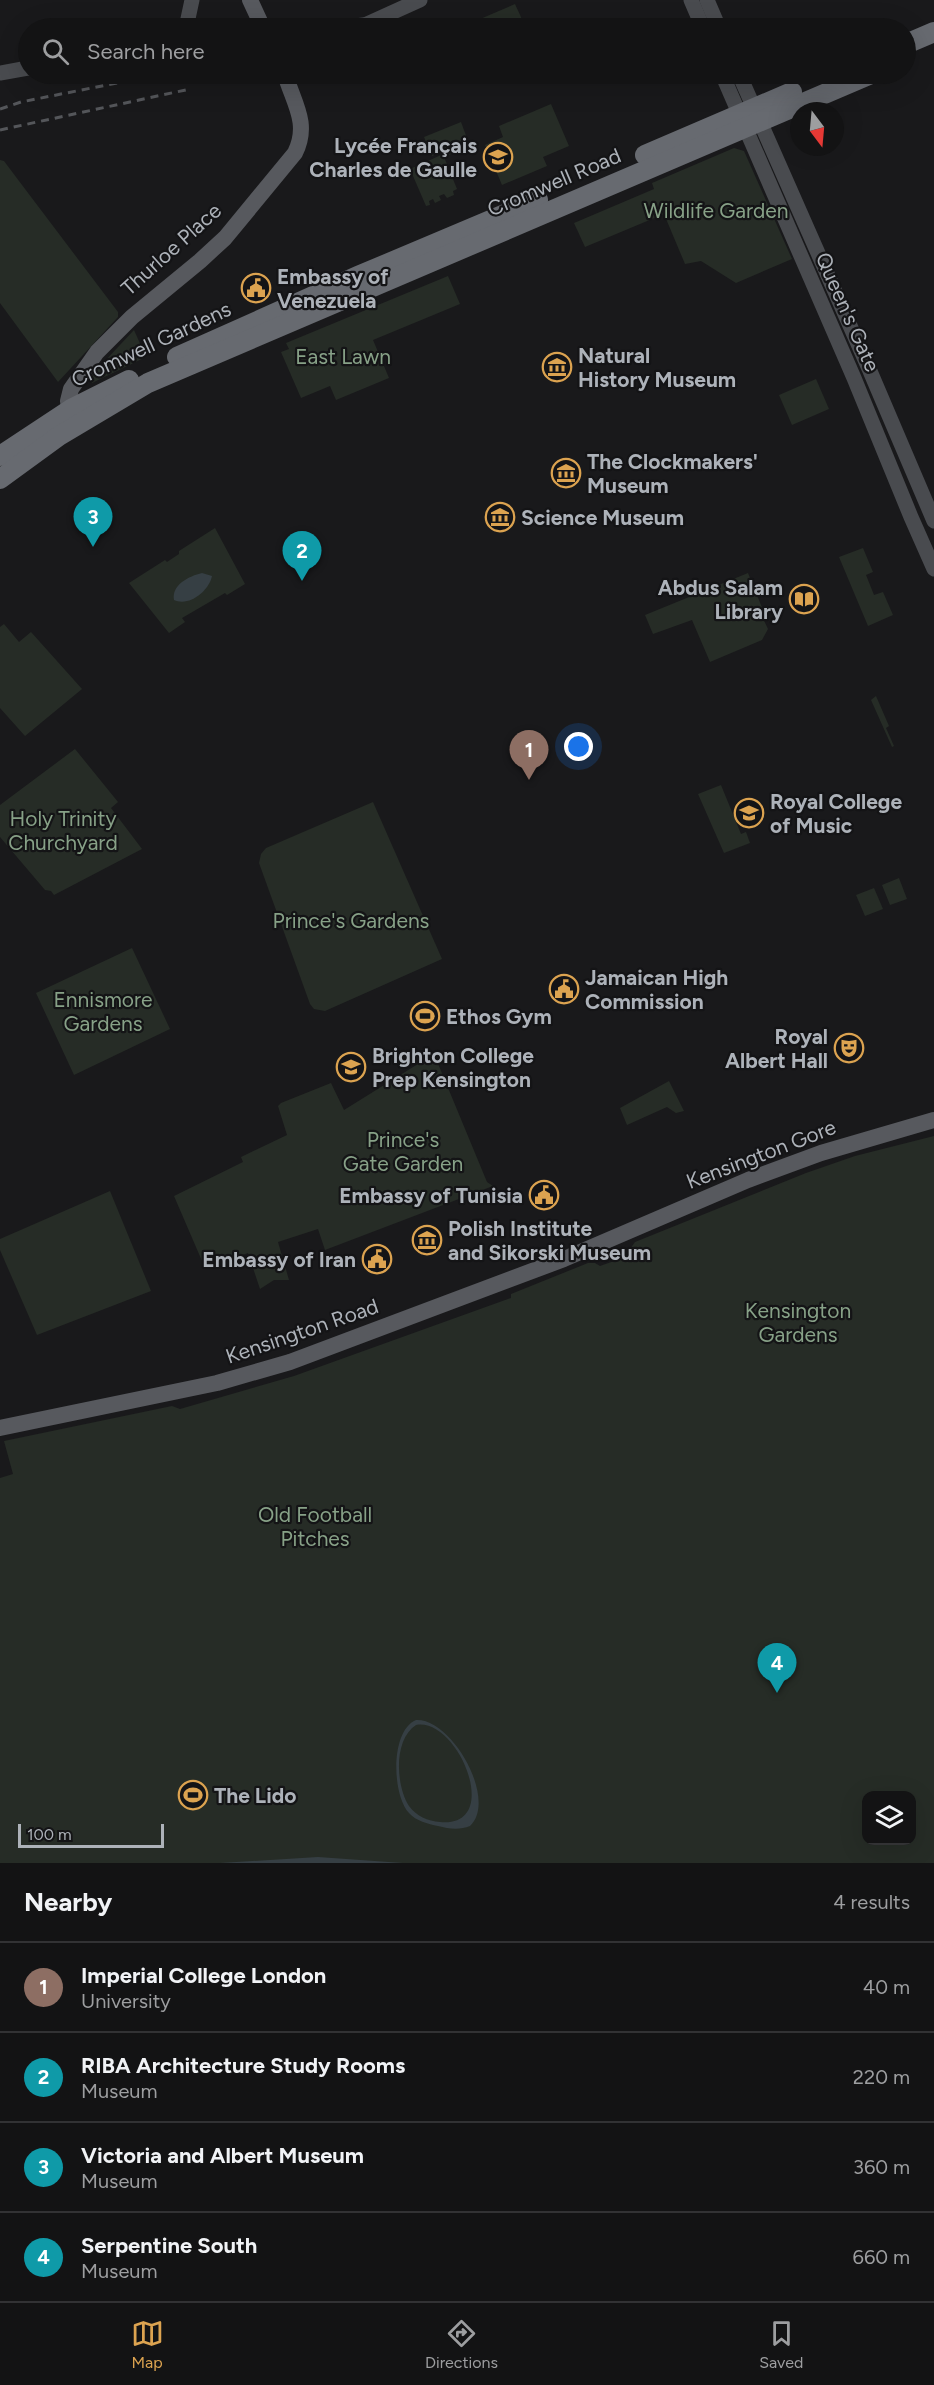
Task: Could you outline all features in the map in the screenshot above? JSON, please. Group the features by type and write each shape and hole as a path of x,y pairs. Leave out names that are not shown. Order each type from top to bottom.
{"highway":[{"path":"916,40 934,32"},
{"path":"916,55 934,47"},
{"name":"Cromwell Road","path":"749,118 816,84"},
{"name":"Cromwell Road","path":"254,330 749,118 843,84"},
{"name":"Cromwell Gardens","path":"71,409 254,330"},
{"name":"Cromwell Gardens","path":"59,436 148,383 254,330"},
{"path":"0,456 71,409"},
{"name":"Thurloe Place","path":"0,479 59,436"}],"main road":[{"path":"250,0 258,18"},
{"name":"Thurloe Place","path":"59,436 70,425 72,418 68,401 71,389 97,352 132,317 225,238 295,153 300,143 302,122 289,84"},
{"name":"Kensington Gore","path":"608,1240 748,1180 813,1156 934,1120"},
{"name":"Kensington Road","path":"0,1428 217,1383 257,1372 369,1334 608,1240"}],"street":[{"path":"188,18 192,0"},
{"path":"381,18 420,0"},
{"path":"691,0 699,18"},
{"path":"707,0 715,18"},
{"path":"0,73 18,70"},
{"name":"Queen's Gate","path":"728,84 749,118 870,371 934,521"},
{"name":"Queen's Gate","path":"741,84 749,118 910,517 934,569"}],"green space":[{"path":"515,4 521,18 482,18"},
{"path":"551,104 569,146 543,157 547,166 502,185 485,145 503,137 499,126"},
{"path":"461,122 468,141 432,156 424,137"},
{"name":"Wildlife Garden","path":"734,148 744,151 792,259 736,283 701,261 685,264 664,214 585,247 574,223 654,189 652,183"},
{"path":"450,151 451,154 444,157 457,189 453,191 454,195 447,198 444,194 439,196 441,200 435,203 433,199 429,201 430,205 426,206 410,169"},
{"path":"0,160 4,161 118,312 118,317 58,382 0,303"},
{"name":"East Lawn","path":"448,276 460,304 373,340 389,378 336,400 330,386 301,398 281,352 289,349 286,343"},
{"path":"134,330 146,357 92,383 89,378"},
{"path":"816,379 829,409 792,425 779,395"},
{"path":"215,528 245,584 182,618 185,622 169,633 129,583 165,560 167,562 179,554 179,551"},
{"path":"863,548 873,572 866,575 874,595 883,592 893,615 868,626 839,557"},
{"path":"748,573 763,610 760,612 768,629 762,640 710,662 692,620 653,634 645,615"},
{"path":"4,624 19,642 31,632 82,689 25,736 0,708 0,627"},
{"path":"876,696 889,726 886,728 894,746 892,747 871,700"},
{"name":"Holy Trinity Churchyard","path":"75,749 118,802 111,808 142,849 54,895 51,891 45,890 0,837 0,805"},
{"path":"721,785 741,834 746,832 750,843 724,853 698,794"},
{"name":"Prince's Gardens","path":"373,802 442,959 325,1011 314,1009 310,1004 259,863 261,854 266,848"},
{"path":"899,878 907,899 890,905 882,885"},
{"path":"874,888 883,909 865,916 856,895"},
{"name":"Ennismore Gardens","path":"132,948 170,1029 74,1075 36,993"},
{"name":"Prince's Gate Garden","path":"434,1054 487,1182 493,1186 325,1250 318,1229 278,1242 289,1280 274,1280 260,1289 248,1253 205,1268 174,1196 243,1162 241,1157 287,1135 278,1106 281,1103 331,1083 344,1110"},
{"path":"669,1081 684,1111 676,1113 667,1107 627,1125 620,1108"},
{"path":"934,1136 934,1863 0,1863 0,1478 13,1474 4,1441 172,1406 180,1409 294,1376 511,1298 511,1294 588,1263 600,1266 631,1255 630,1249 635,1242 806,1173 855,1156"},
{"path":"110,1191 151,1291 37,1335 0,1250 0,1239"}],"shaded area":[{"path":"202,573 212,576 203,592 186,601 174,600 175,590 182,582"},
{"path":"416,1720 430,1723 444,1732 467,1762 475,1781 478,1798 477,1814 470,1826 450,1828 426,1823 412,1816 403,1804 399,1792 396,1764 402,1737 408,1726","holes":["416,1725 432,1727 446,1738 459,1754 468,1773 472,1792 469,1808 459,1819 440,1822 415,1813 409,1806 401,1787 399,1764 403,1741"]},
{"path":"318,1857 403,1863 220,1863"}],"railway":[{"path":"0,109 21,102 112,84"},
{"path":"0,130 190,89"}],"place":[{"name":"Lycée Français Charles de Gaulle","path":"498,157"},
{"name":"Embassy of Venezuela","path":"256,288"},
{"name":"Natural History Museum","path":"557,367"},
{"name":"The Clockmakers' Museum","path":"566,473"},
{"name":"Science Museum","path":"500,517"},
{"name":"Victoria and Albert Museum","path":"93,547"},
{"name":"RIBA Architecture Study Rooms","path":"302,581"},
{"name":"Abdus Salam Library","path":"804,599"},
{"name":"Imperial College London","path":"529,780"},
{"name":"Royal College of Music","path":"749,813"},
{"name":"Jamaican High Commission","path":"564,989"},
{"name":"Ethos Gym","path":"425,1016"},
{"name":"Royal Albert Hall","path":"849,1048"},
{"name":"Brighton College Prep Kensington","path":"351,1067"},
{"name":"Embassy of Tunisia","path":"544,1195"},
{"name":"Polish Institute and Sikorski Museum","path":"427,1240"},
{"name":"Embassy of Iran","path":"377,1259"},
{"name":"Serpentine South","path":"777,1693"},
{"name":"The Lido","path":"193,1795"}],"park label":[{"name":"Kensington Gardens","path":"798,1322"},
{"name":"Old Football Pitches","path":"315,1526"}]}
